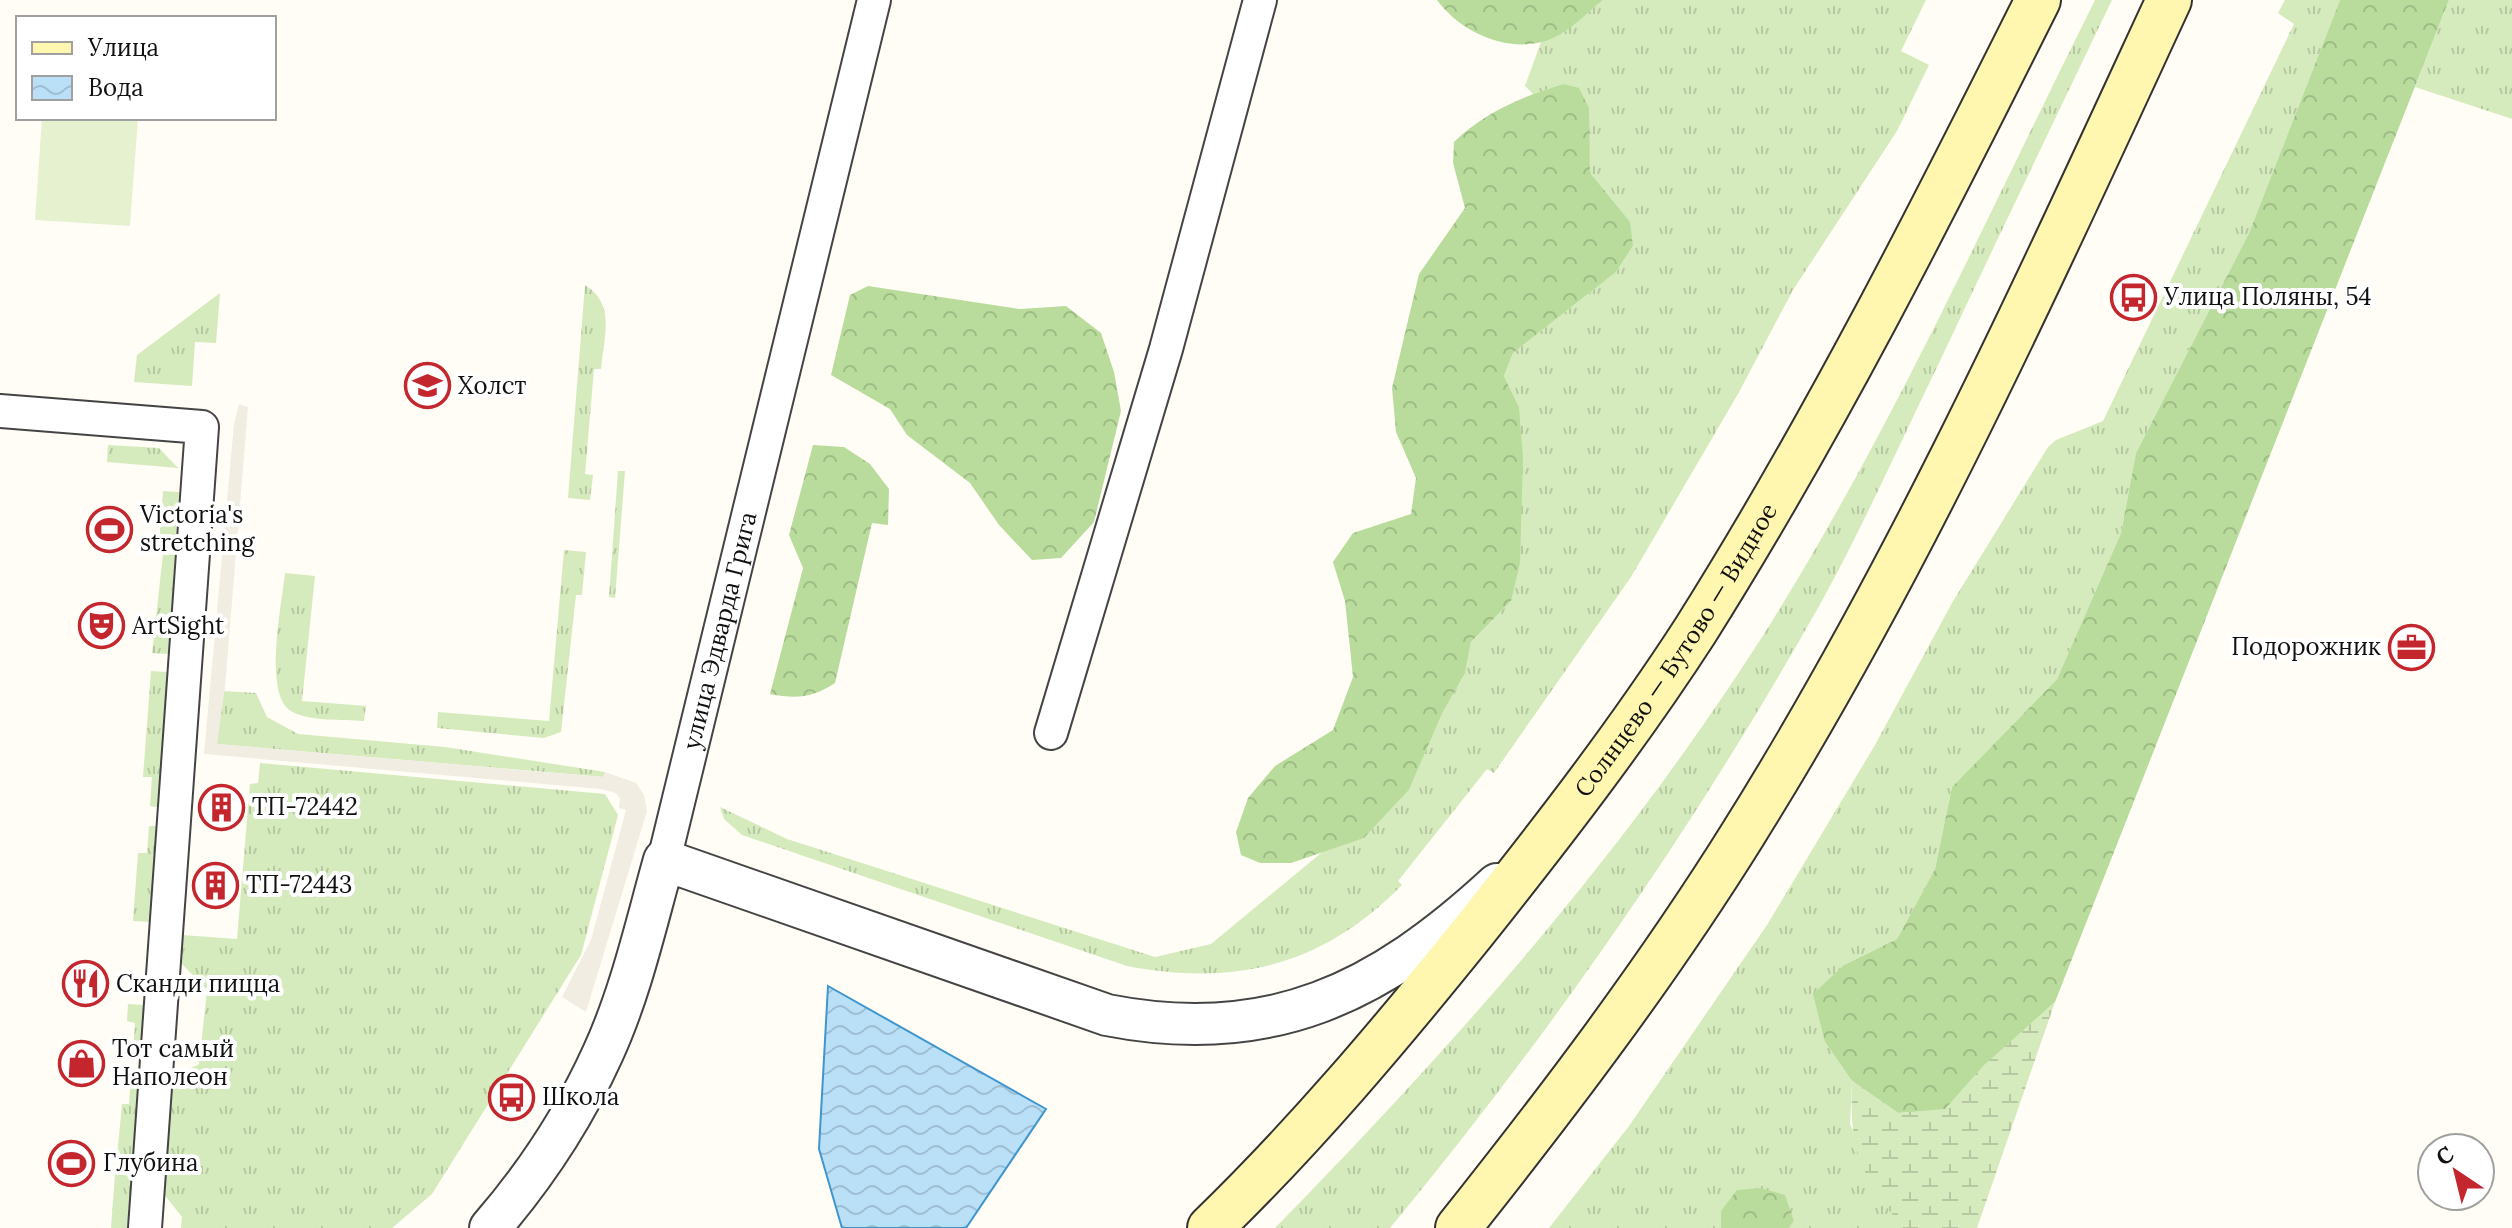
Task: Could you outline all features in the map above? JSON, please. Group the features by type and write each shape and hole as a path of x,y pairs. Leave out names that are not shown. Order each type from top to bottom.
{"main road":[{"name":"Солнцево — Бутово — Видное","path":"1210,1228 1316,1119 1427,988 1564,818 1686,643 1767,511 1847,371 2038,0"},
{"path":"1458,1228 1558,1102 1637,994 1743,835 1820,706 1974,413 2169,0"}],"street":[{"name":"улица Эдварда Грига","path":"490,1228 550,1150 605,1051 637,957 664,860 874,0"},
{"path":"1051,733 1166,349 1260,0"},
{"path":"0,411 202,427 145,1228"},
{"path":"664,860 1107,1015 1174,1025 1210,1025 1246,1023 1288,1014 1325,1002 1378,975 1430,940 1495,887 1564,818"}],"green space":[{"path":"1437,0 1603,0 1574,25 1548,40 1512,44 1478,34 1462,25"},
{"path":"1603,0 1926,0 1901,51 1929,65 1897,131 1793,290 1738,394 1631,577 1494,773 1487,769 1398,881 1402,885 1341,934 1309,951 1241,971 1167,972 1127,966 742,835 724,819 720,807 787,839 1155,957 1211,944 1326,849 1364,838 1409,790 1442,714 1465,673 1471,642 1511,601 1519,407 1504,376 1513,353 1616,272 1633,246 1590,173 1589,145 1563,84 1533,94 1525,86 1541,42 1563,33"},
{"path":"2095,0 2112,0 1850,548 1771,690 1671,849 1507,1080 1390,1228 1275,1228 1406,1091 1530,950 1646,804 1755,648 1803,570 1892,410"},
{"path":"2285,0 2340,0 2249,233 2136,453 2121,533 2057,679 1952,787 1935,869 1897,939 1844,965 1825,1042 1852,1081 1850,1124 1888,1208 1903,1228 1789,1228 1794,1221 1721,1211 1721,1228 1549,1228 1629,1126 1767,925 1875,745 1952,603 2048,447 2056,440 2103,421 2294,24 2278,13"},
{"path":"2340,0 2449,0 2055,1002 1984,1066 1945,1110 1898,1113 1852,1081 1825,1042 1813,994 1844,965 1897,939 1935,869 1952,787 2057,679 2121,533 2136,453 2249,233"},
{"path":"2449,0 2512,0 2512,119 2415,87"},
{"path":"1563,84 1579,88 1589,108 1590,173 1630,222 1633,246 1616,272 1513,353 1504,376 1519,407 1523,458 1520,563 1511,601 1471,642 1465,673 1442,714 1409,790 1364,838 1291,863 1260,863 1241,855 1236,832 1248,798 1275,766 1333,730 1353,677 1345,601 1333,562 1353,533 1411,514 1416,478 1396,432 1392,388 1419,274 1465,208 1453,163 1454,142 1478,122 1504,107"},
{"path":"42,120 138,120 130,226 35,220"},
{"path":"585,285 601,302 606,322 601,369 594,369 585,474 593,475 590,500 568,498"},
{"path":"868,286 1020,309 1066,306 1101,333 1114,372 1121,411 1094,522 1061,558 1032,560 999,525 970,483 907,435 890,409 831,375 850,295"},
{"path":"220,293 216,343 195,342 192,386 134,382 137,355"},
{"path":"108,445 159,448 178,468 107,462"},
{"path":"813,445 844,447 870,464 889,489 888,525 872,523 835,683 811,694 780,696 770,694 803,568 789,535"},
{"path":"618,471 625,471 615,598 609,597"},
{"path":"163,491 179,492 176,536 160,535"},
{"path":"564,550 586,552 582,595 576,595 561,732 544,738 437,728 438,712 549,721"},
{"path":"163,554 175,555 168,654 152,653"},
{"path":"285,573 315,576 302,701 366,706 364,721 298,715 283,701 278,686 276,647"},
{"path":"151,671 167,672 158,807 150,806 152,777 143,777"},
{"path":"222,691 256,693 267,717 298,734 445,747 605,772 604,777 217,744"},
{"path":"260,763 605,794 618,815 581,955 432,1194 392,1228 181,1228 182,1217 163,1193 170,1079 199,1064 207,990 181,963 182,935 237,939 250,784 258,783"},
{"path":"149,826 156,826 150,922 133,921 138,853 147,853"},
{"path":"2055,1002 1977,1228 1903,1228 1876,1192 1860,1160 1853,1126 1852,1081 1898,1113 1945,1109 1983,1066"},
{"path":"128,1004 145,1005 141,1053 133,1053 135,1023 127,1021"},
{"path":"131,1075 141,1076 134,1157 117,1156 122,1104 129,1104"},
{"path":"115,1174 132,1176 127,1228 111,1228"},
{"path":"1761,1188 1785,1195 1794,1221 1789,1228 1721,1228 1721,1211 1737,1190"}],"shaded area":[{"path":"239,404 248,407 225,687 217,744 603,777 605,772 636,783 644,795 647,811 586,1012 562,997 591,940 626,810 619,808 620,798 616,793 601,789 204,754 234,424"}],"water":[{"path":"828,986 1046,1109 966,1228 842,1228 819,1149"}],"place":[{"name":"Улица Поляны, 54","path":"2133,297"},
{"name":"Холст","path":"427,386"},
{"name":"Victoria's stretching","path":"109,529"},
{"name":"ArtSight","path":"101,626"},
{"name":"Подорожник","path":"2412,647"},
{"name":"ТП-72442","path":"221,807"},
{"name":"ТП-72443","path":"215,885"},
{"name":"Сканди пицца","path":"85,984"},
{"name":"Тот самый Наполеон","path":"81,1063"},
{"name":"Школа","path":"511,1097"},
{"name":"Глубина","path":"72,1163"}]}
